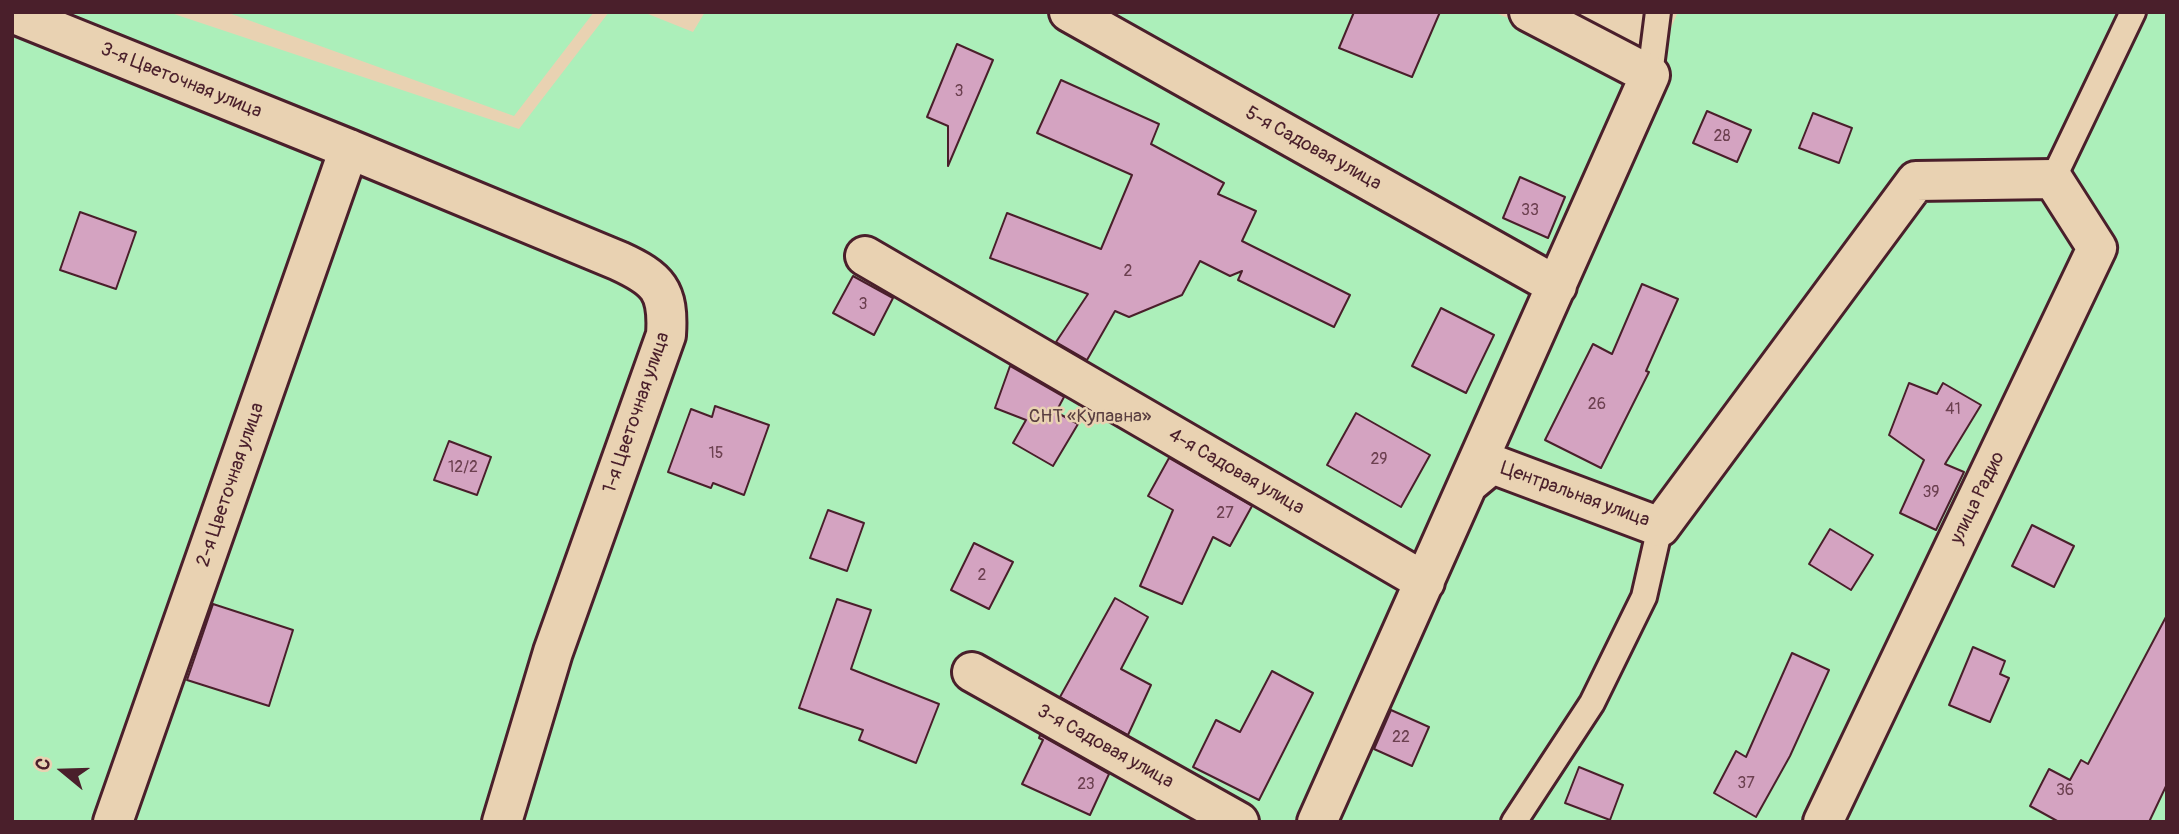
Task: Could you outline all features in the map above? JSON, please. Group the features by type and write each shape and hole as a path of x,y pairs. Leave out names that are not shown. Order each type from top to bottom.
{"street":[{"name":"5-я Садовая улица","path":"1069,12 1557,286"},
{"path":"1317,822 1650,75 1529,12"},
{"name":"3-я Цветочная улица","path":"12,13 349,149"},
{"name":"2-я Цветочная улица","path":"113,822 349,149"},
{"name":"1-я Цветочная улица","path":"349,149 642,272 659,288 667,311 666,335 553,652 502,822"},
{"name":"Центральная улица","path":"1468,484 1492,464 1660,527 1916,181 2053,179"},
{"name":"улица Радио","path":"1822,822 2097,248 2053,179"},
{"name":"4-я Садовая улица","path":"865,256 1424,582"},
{"name":"3-я Садовая улица","path":"972,672 1239,822"}],"lane":[{"path":"1650,75 1658,12"},
{"path":"2053,179 2133,12"},
{"path":"1514,822 1592,703 1644,597 1660,527"}],"green space":[{"name":"СНТ «Купавна»","path":"12,12 168,12 519,129 609,12 643,12 693,32 705,12 1493,12 1650,75 1678,12 2167,12 2167,822 12,822"},
{"path":"226,12 594,12 514,116"}],"building":[{"path":"1354,12 1440,12 1412,77 1339,48"},
{"path":"957,44 993,60 948,166 948,126 927,117"},
{"path":"1061,80 1159,124 1151,144 1224,183 1218,194 1256,211 1242,241 1350,295 1334,327 1238,280 1242,271 1230,276 1200,261 1182,295 1129,317 1115,311 1087,360 1056,342 1088,294 990,258 1007,213 1101,249 1132,175 1037,133"},
{"path":"1707,111 1751,130 1737,162 1693,143"},
{"path":"1813,113 1852,128 1839,163 1799,148"},
{"path":"1520,177 1565,197 1548,238 1503,218"},
{"path":"80,212 136,232 116,289 60,270"},
{"path":"853,276 893,298 874,335 833,313"},
{"path":"1642,284 1678,299 1646,371 1649,372 1601,468 1545,440 1593,344 1612,354"},
{"path":"1441,308 1494,335 1466,393 1412,366"},
{"path":"1010,366 1064,397 1056,412 1078,424 1053,466 1013,443 1026,420 995,408"},
{"path":"1909,383 1937,394 1943,383 1981,405 1945,464 1964,472 1936,530 1900,513 1924,460 1889,435"},
{"path":"715,406 769,425 744,495 713,483 711,488 668,472 691,409 712,417"},
{"path":"1356,413 1430,455 1401,507 1327,465"},
{"path":"449,441 491,457 477,495 434,480"},
{"path":"1169,458 1252,506 1230,546 1213,537 1182,604 1140,586 1173,510 1148,496"},
{"path":"828,510 864,523 847,571 810,558"},
{"path":"2032,525 2074,546 2054,587 2012,566"},
{"path":"1830,529 1873,555 1851,590 1809,564"},
{"path":"974,543 1013,562 989,609 951,590"},
{"path":"1115,598 1148,617 1121,669 1151,685 1128,735 1060,697"},
{"path":"837,599 871,610 851,669 939,704 916,763 859,740 863,730 799,708"},
{"path":"213,604 293,630 269,706 187,680"},
{"path":"2167,615 2167,784 2149,822 2059,822 2030,806 2049,769 2070,780 2081,760 2088,764"},
{"path":"1973,647 2005,661 2000,674 2009,678 1990,722 1949,705"},
{"path":"1792,653 1829,670 1790,756 1756,817 1714,793 1736,751 1746,757"},
{"path":"1272,671 1313,693 1259,800 1193,767 1216,720 1240,732"},
{"path":"1391,710 1429,727 1412,766 1374,749"},
{"path":"1040,735 1109,774 1090,815 1022,784 1043,740 1039,738"},
{"path":"1579,767 1623,785 1610,820 1565,803"}]}
